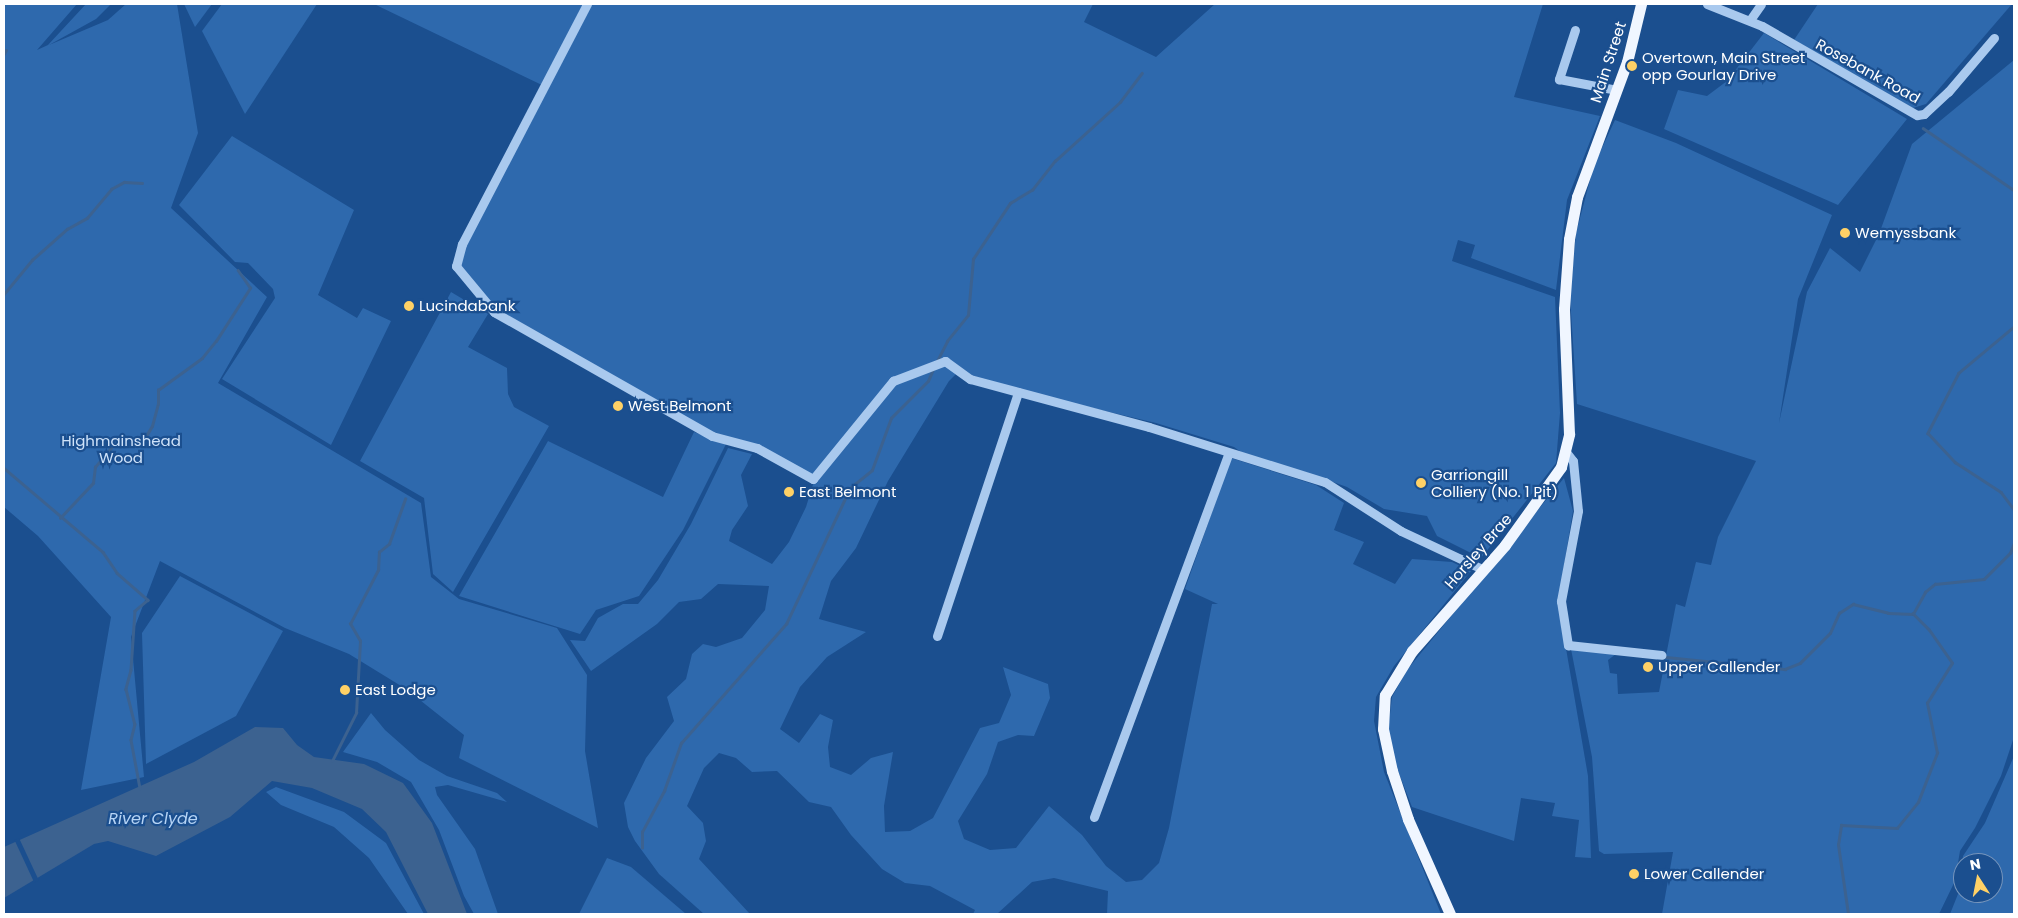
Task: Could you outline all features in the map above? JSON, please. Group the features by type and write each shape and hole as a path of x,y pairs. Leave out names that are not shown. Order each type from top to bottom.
{"main road":[{"name":"Main Street","path":"1602,130 1617,90 1641,4"},
{"name":"Horsley Brae","path":"1450,914 1408,820 1386,749 1383,712 1385,695 1412,651 1505,544 1552,483 1566,452 1569,404 1564,295 1569,239 1577,197 1602,130"}],"street":[{"path":"587,4 462,244 456,266 494,312 712,436 757,448 813,479 893,381 945,361 970,379 1149,427 1228,454 1325,482 1401,531 1482,569"},
{"name":"Rosebank Road","path":"1707,4 1750,20 1917,115 1924,114 1948,92 1994,38"},
{"path":"1750,20 1761,4"},
{"path":"1575,30 1559,79 1617,90"},
{"path":"937,636 1018,392"},
{"path":"1566,452 1573,461 1578,511 1561,601 1568,645 1661,655"},
{"path":"1094,817 1228,454"}],"green space":[{"name":"Highmainshead Wood","path":"4,4 77,4 37,50 48,45 86,4 111,4 96,19 49,45 108,20 126,4 177,4 198,133 171,208 267,297 218,383 421,503 431,577 459,599 557,628 587,675 585,751 598,828 459,758 464,735 406,689 349,654 285,628 160,561 131,637 144,777 81,790 111,617 38,536 4,507"},
{"path":"184,4 212,4 195,27"},
{"path":"222,4 317,4 245,114 202,31"},
{"path":"374,4 1093,4 1084,22 1156,57 1215,4 1543,4 1514,97 1600,116 1567,200 1556,290 1471,258 1475,245 1458,240 1452,261 1555,297 1560,413 1556,463 1481,558 1437,536 1427,516 1384,509 1347,487 1305,472 1248,457 1234,447 1156,423 970,379 959,371 949,381 888,481 856,548 831,581 819,619 866,632 827,657 800,687 780,729 799,743 820,714 833,720 828,747 830,767 851,775 871,758 893,752 884,806 885,832 910,831 933,818 980,728 999,723 1011,695 1003,667 1048,684 1050,698 1034,736 1018,735 998,742 987,774 958,821 964,839 990,850 1016,848 1049,806 1082,835 1106,866 1126,882 1142,880 1159,863 1169,828 1212,604 1218,604 1185,589 1231,458 1316,485 1344,503 1334,530 1364,542 1353,564 1395,584 1412,559 1452,562 1471,571 1394,666 1376,697 1374,721 1384,772 1441,914 1107,914 1108,891 1054,878 1032,882 997,914 973,914 975,910 930,886 905,883 882,869 851,835 831,807 809,802 777,771 752,772 736,758 719,753 704,768 687,806 703,823 706,841 699,859 750,914 704,914 659,874 635,841 628,827 624,803 646,758 674,721 667,697 686,679 692,654 703,644 716,647 742,638 765,610 769,586 718,584 701,599 679,602 657,624 591,671 570,640 585,641 598,618 623,604 638,604 658,580 691,524 728,448 752,454 741,475 748,506 732,530 729,541 772,564 789,542 806,507 815,478 700,429 494,312 456,266 544,86"},
{"path":"1818,4 2012,4 1926,104 1913,108 1794,40"},
{"path":"1764,33 1907,119 1838,205 1664,129 1678,90 1707,96 1727,81"},
{"path":"2014,60 2014,737 2001,776 1975,828 1960,853 1953,853 1953,885 1939,914 1662,914 1673,852 1604,854 1599,851 1592,757 1571,649 1616,654 1608,660 1610,673 1617,674 1618,694 1659,692 1676,604 1685,607 1696,562 1711,565 1718,537 1756,461 1577,404 1570,297 1576,233 1594,165 1615,120 1676,143 1832,215 1798,299 1779,423 1807,292 1830,248 1860,272 1879,234 1912,144"},
{"path":"232,136 354,210 318,295 357,318 363,308 391,321 331,445 222,379 275,298 273,289 248,263 235,262 179,205"},
{"path":"451,292 488,314 468,347 507,368 508,394 514,407 549,426 453,592 433,574 424,498 360,461"},
{"path":"694,432 726,444 683,530 639,596 596,610 580,634 459,596 548,441 663,497"},
{"path":"1564,478 1573,511 1558,602 1588,776 1591,858 1575,857 1579,820 1552,816 1555,803 1521,798 1514,841 1412,807 1393,758 1388,731 1392,697 1407,670"},
{"path":"180,576 283,631 236,716 146,764 142,633"},
{"path":"371,713 385,730 419,760 447,776 497,793 507,802 448,785 435,787 437,795 475,849 498,914 474,914 464,896 439,830 411,782 377,762 343,752"},
{"path":"2014,756 2014,914 1950,914 1954,903 2003,903 2003,853 1965,853 1985,823"},
{"path":"276,787 344,812 386,843 424,914 408,914 369,858 334,827 281,805 266,792"},
{"path":"607,858 631,867 686,914 579,914"}],"water":[{"name":"River Clyde","path":"255,727 283,728 297,745 314,757 364,764 403,783 432,823 467,914 428,914 386,832 362,809 312,788 272,781 230,817 156,856 108,841 94,844 4,898 4,847 194,762"}],"pier":[{"path":"19,838 39,881 34,883 14,840"}],"waterway":[{"path":"4,54 6,50"},
{"path":"937,361 947,341 968,315 973,259 1010,203 1032,190 1055,161 1120,102 1142,73"},
{"path":"1923,128 2014,190"},
{"path":"4,294 32,260 67,229 87,218 111,189 124,182 142,183"},
{"path":"60,518 93,483 95,467 114,444 143,441 152,426 158,404 158,390 202,358 216,341 250,288 238,271"},
{"path":"2014,327 1959,373 1928,433 1955,462 2001,492 2014,509"},
{"path":"642,848 642,832 664,791 681,743 786,624 850,488 872,470 891,418 928,381 933,369"},
{"path":"4,468 103,552 117,573 148,600 135,611 131,670 126,689 135,724 131,740 140,788"},
{"path":"332,761 356,713 360,641 350,624 378,570 379,552 389,544 405,499"},
{"path":"1848,914 1838,845 1841,825 1897,828 1918,802 1937,753 1927,703 1952,663 1929,630 1913,614 1925,592 1935,584 1984,579 2010,553 2014,543"},
{"path":"1666,657 1785,669 1800,663 1830,633 1839,613 1853,604 1888,613 1913,614"}],"place":[{"name":"Overtown, Main Street opp Gourlay Drive","path":"1632,66"},
{"name":"Wemyssbank","path":"1845,233"},
{"name":"Lucindabank","path":"409,306"},
{"name":"West Belmont","path":"618,406"},
{"name":"Garriongill Colliery (No. 1 Pit)","path":"1421,483"},
{"name":"East Belmont","path":"789,492"},
{"name":"Upper Callender","path":"1648,667"},
{"name":"East Lodge","path":"345,690"},
{"name":"Lower Callender","path":"1634,874"}]}
